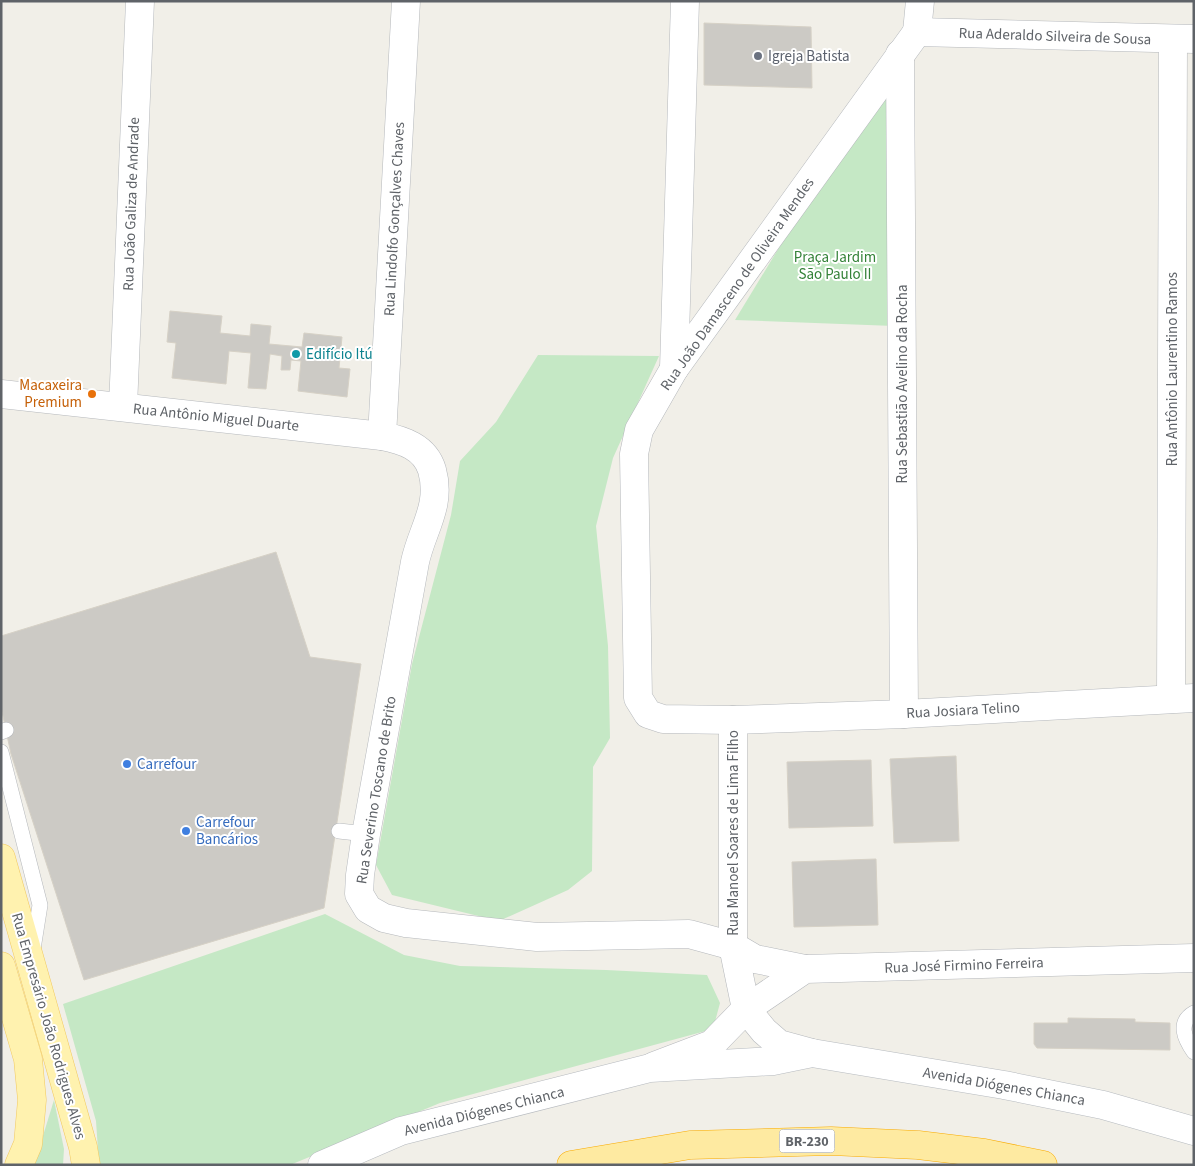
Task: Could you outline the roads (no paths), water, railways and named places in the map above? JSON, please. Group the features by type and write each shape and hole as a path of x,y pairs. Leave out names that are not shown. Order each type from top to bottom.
{"highway":[{"name":"BR-230","path":"571,1165 690,1145 831,1141 918,1145 984,1153 1043,1165"}],"main road":[{"name":"Rua Empresário João Rodrigues Alves","path":"1,858 83,1147 86,1165"},
{"name":"Rua Empresário João Rodrigues Alves","path":"1,966 28,1059 32,1100 28,1144 19,1165"}],"street":[{"name":"Rua João Galiza de Andrade","path":"123,407 140,1"},
{"name":"Rua Lindolfo Gonçalves Chaves","path":"382,436 406,1"},
{"path":"674,369 685,1"},
{"path":"917,32 920,1"},
{"name":"Rua João Damasceno de Oliveira Mendes","path":"733,720 663,719 648,714 638,698 634,454 639,430 674,369 917,32"},
{"name":"Rua Aderaldo Silveira de Sousa","path":"917,32 1183,39"},
{"name":"Rua Antônio Laurentino Ramos","path":"1182,698 1183,39"},
{"name":"Rua Sebastião Avelino da Rocha","path":"900,54 904,714"},
{"name":"Rua Antônio Miguel Duarte","path":"1,394 382,436 406,442 426,456"},
{"name":"Rua Severino Toscano de Brito","path":"426,456 432,469 435,497 432,512 416,559 366,834 359,894 368,908 384,918 406,923 537,936 688,934 733,946"},
{"name":"Rua Josiara Telino","path":"733,720 904,714 1182,698"},
{"name":"Rua Manoel Soares de Lima Filho","path":"733,720 733,946 746,1008"},
{"name":"Rua Manoel Soares de Lima Filho","path":"733,946 755,959 805,969"},
{"name":"Rua José Firmino Ferreira","path":"805,969 1194,958"},
{"path":"746,1008 805,969"},
{"name":"Avenida Diógenes Chianca","path":"322,1165 401,1131 650,1068 712,1044 746,1008 764,1031 779,1044 812,1053 1004,1085 1103,1104 1194,1131"},
{"name":"Avenida Diógenes Chianca","path":"650,1068 773,1061 812,1053"}],"lane":[{"path":"1,752 40,905 31,963"},
{"path":"339,832 366,834"},
{"path":"1194,1013 1188,1016 1184,1028 1184,1037 1194,1052"}],"place":[{"name":"Igreja Batista","path":"758,56"},
{"name":"Edifício Itú","path":"296,354"},
{"name":"Macaxeira Premium","path":"92,394"},
{"name":"Carrefour","path":"127,764"},
{"name":"Carrefour Bancários","path":"186,831"}],"park label":[{"name":"Praça Jardim São Paulo II","path":"835,266"}]}
